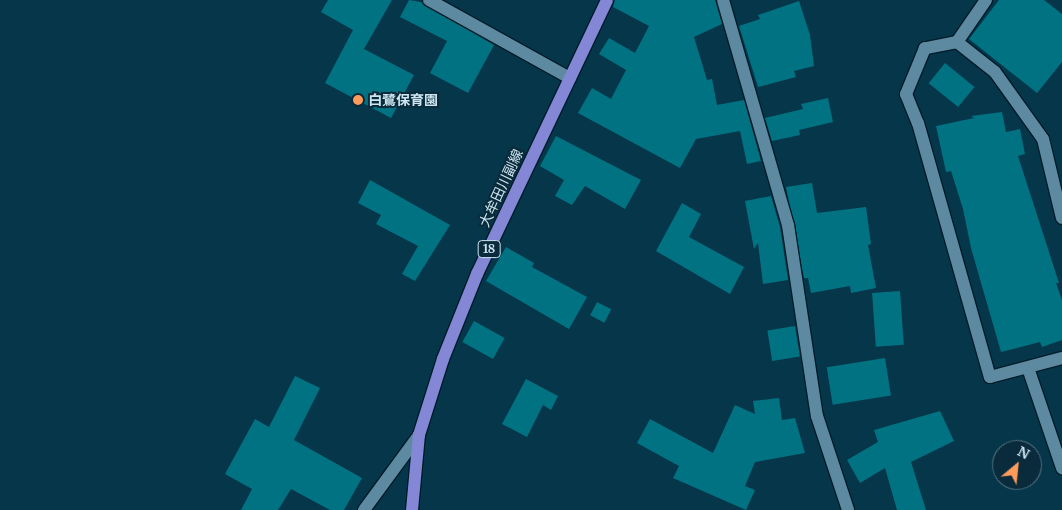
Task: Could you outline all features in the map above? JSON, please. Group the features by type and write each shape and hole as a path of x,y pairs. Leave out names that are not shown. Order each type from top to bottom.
{"main road":[{"name":"大牟田川副線","path":"412,510 419,435 443,359 478,274 606,0"}],"street":[{"path":"429,0 570,78"},
{"path":"723,0 788,225 818,416 848,510"},
{"path":"986,0 957,42 925,48 906,94 918,123 990,377 1062,358"},
{"path":"957,42 995,72 1043,140 1062,218"},
{"path":"1028,368 1062,468"},
{"path":"364,510 419,435"}],"building":[{"path":"328,0 392,0 364,49 414,75 391,118 325,83 353,30 321,12"},
{"path":"409,0 421,2 494,45 468,93 430,73 447,41 400,17"},
{"path":"615,0 715,0 722,24 694,37 707,80 712,79 717,105 744,100 761,161 747,164 740,131 696,139 680,168 578,113 592,88 611,99 626,70 599,54 609,38 635,53 649,26 613,7"},
{"path":"999,0 1044,0 1062,14 1062,62 1037,93 969,39"},
{"path":"799,1 810,35 814,66 794,71 796,77 758,87 739,26 760,19 758,15"},
{"path":"945,63 975,87 958,107 929,83"},
{"path":"828,98 833,122 799,130 800,135 772,141 765,118 803,109 801,104"},
{"path":"1002,112 1006,132 1020,129 1025,154 1018,156 1059,283 1056,283 1062,300 1062,340 1042,347 1040,342 1001,352 971,248 963,209 951,171 946,172 936,126 974,118 971,116"},
{"path":"556,136 641,180 625,209 585,186 572,205 555,196 564,180 540,166"},
{"path":"370,180 450,225 415,281 402,274 418,246 376,224 381,215 358,203"},
{"path":"812,183 817,213 866,207 871,244 868,245 876,288 851,293 850,286 811,293 808,278 804,278 786,187"},
{"path":"771,196 780,227 788,280 763,284 758,243 754,249 745,201"},
{"path":"682,203 701,214 689,237 744,267 730,294 656,251"},
{"path":"506,247 534,263 532,267 587,297 569,329 486,281"},
{"path":"900,291 904,345 876,347 872,293"},
{"path":"597,302 611,309 604,323 590,315"},
{"path":"474,321 505,338 493,359 462,342"},
{"path":"795,326 800,357 772,361 767,330"},
{"path":"885,358 891,396 833,405 827,367"},
{"path":"295,376 320,388 294,440 362,478 344,510 330,510 291,489 278,510 241,510 252,489 225,474 255,419 269,427"},
{"path":"526,379 558,396 551,410 543,405 527,437 502,424"},
{"path":"779,398 782,420 795,418 805,453 755,462 745,486 755,490 746,510 673,478 679,466 637,443 650,419 713,453 735,405 755,414 753,401"},
{"path":"940,411 954,441 911,462 926,510 897,510 885,468 860,483 847,460 878,442 874,430"}],"place":[{"name":"白鷺保育園","path":"358,100"}]}
